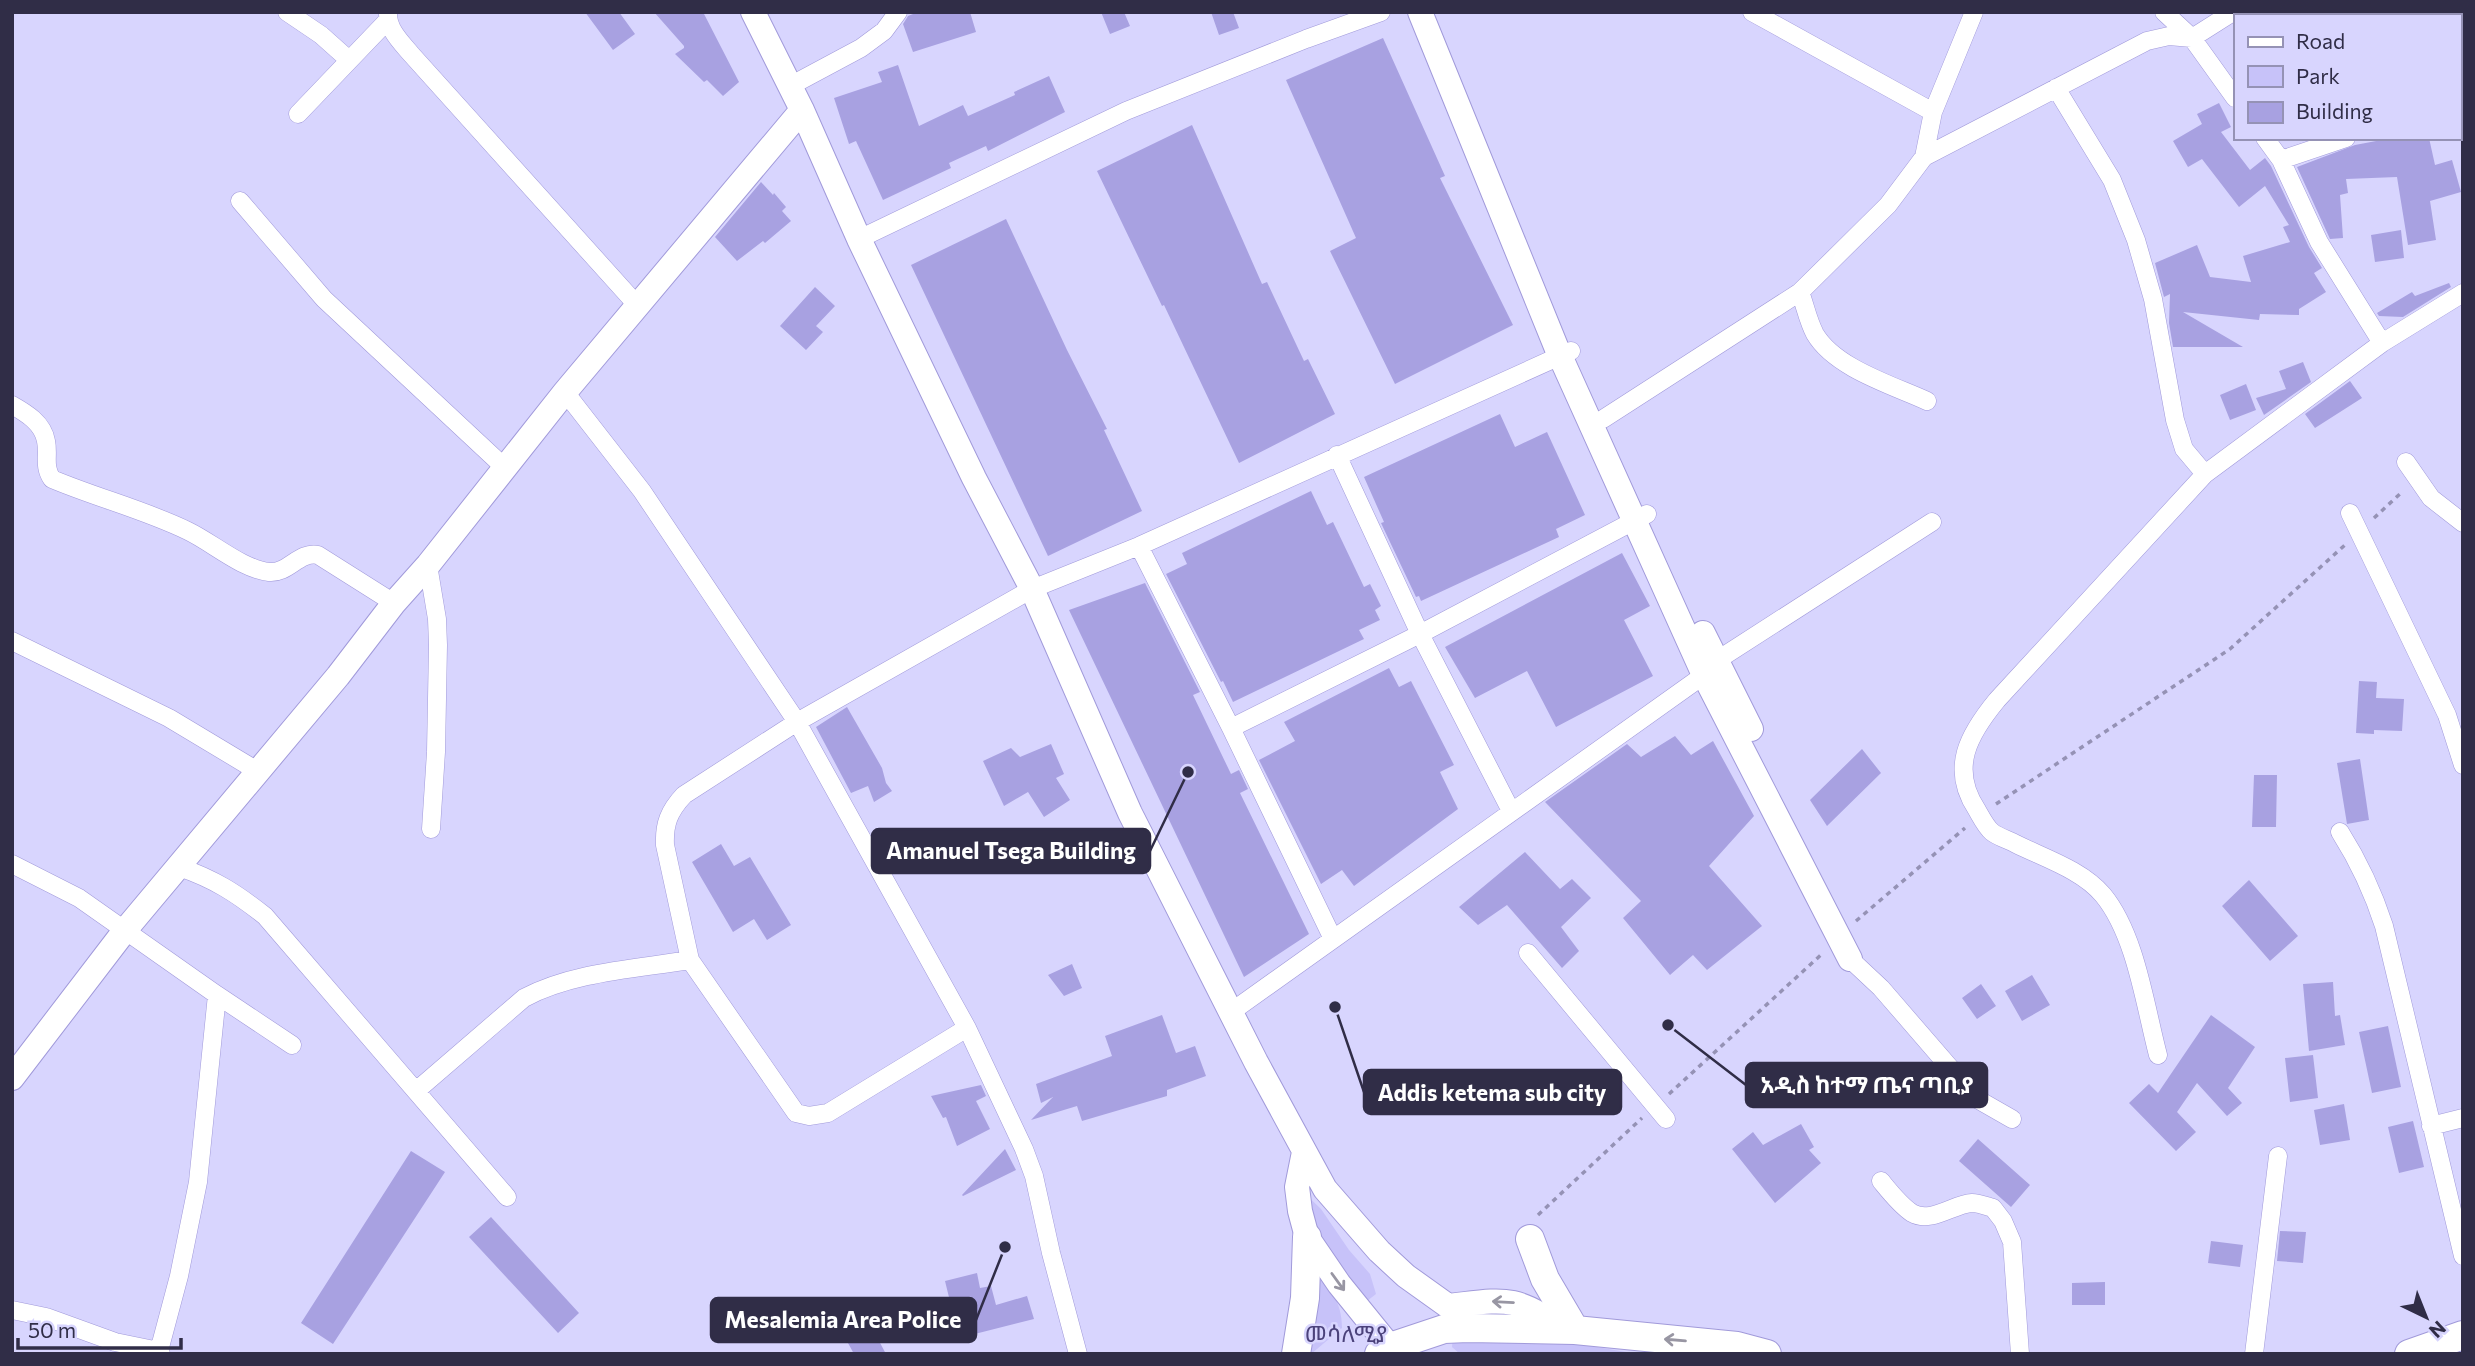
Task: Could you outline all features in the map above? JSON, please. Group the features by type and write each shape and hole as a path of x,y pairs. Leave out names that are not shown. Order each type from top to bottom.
{"main road":[{"path":"753,12 802,110 859,239 974,478 1032,589 1130,813 1325,1189 1379,1251 1406,1276 1448,1306 1505,1300 1542,1313 1569,1330"},
{"path":"1420,12 1565,353 1710,668 1850,943"},
{"path":"1431,12 1565,353 1603,419 1641,517"},
{"path":"12,1078 126,929 338,676 637,304 802,110"},
{"path":"1296,1354 1305,1298 1307,1237 1297,1187 1304,1152"},
{"path":"1307,1237 1391,1352 1444,1329 1569,1330 1737,1346 1767,1354"},
{"path":"1530,1239 1569,1330"},
{"path":"2409,1354 2463,1335"}],"street":[{"path":"287,12 321,35 349,60"},
{"path":"790,86 861,48 884,31 898,12"},
{"path":"859,239 1126,111 1381,12"},
{"path":"1752,12 1933,112"},
{"path":"1924,157 1933,112 1974,12"},
{"path":"2164,12 2192,38 2234,97"},
{"path":"1603,419 1800,292 1888,205 1924,157 2147,41 2169,36 2192,38 2233,12"},
{"path":"2462,12 2463,74"},
{"path":"298,114 388,16 397,36 411,54 637,304"},
{"path":"2056,88 2112,180 2136,240 2153,299 2175,420 2184,449 2205,474"},
{"path":"2266,140 2281,160 2319,242 2382,343"},
{"path":"2281,160 2340,140"},
{"path":"240,201 324,299 504,467"},
{"path":"1800,292 1813,331 1834,355 1927,401"},
{"path":"2158,1055 2136,969 2120,921 2102,895 2062,866 1992,832 1969,798 1963,767 1976,726 2205,474 2382,343 2463,293"},
{"path":"967,1028 828,1113 809,1116 796,1113 690,960 665,845 664,828 669,814 684,795 797,722 1032,589 1139,546 1565,353"},
{"path":"565,392 642,491 797,722 967,1028 1034,1176 1078,1354"},
{"path":"12,405 38,423 46,440 47,472 52,479 187,531 255,569 273,573 288,567 304,555 318,555 394,603"},
{"path":"1337,455 1420,634 1511,811"},
{"path":"2406,462 2431,498 2463,523"},
{"path":"2350,513 2446,715 2463,765"},
{"path":"1231,727 1420,634 1641,517"},
{"path":"1231,1012 1710,668 1932,522"},
{"path":"1139,546 1231,727 1333,939"},
{"path":"428,565 437,619 438,645 431,829"},
{"path":"12,641 169,718 259,772"},
{"path":"2340,832 2363,872 2384,926 2463,1256"},
{"path":"12,864 79,898 292,1045"},
{"path":"179,867 207,876 226,886 265,916 507,1197"},
{"path":"1850,943 1881,988 1977,1099 2012,1119"},
{"path":"1528,953 1661,1112"},
{"path":"416,1091 524,998 536,992 576,979 690,960"},
{"path":"12,1310 46,1317 115,1342 160,1352 198,1182 217,995"},
{"path":"2431,1126 2463,1118"},
{"path":"2254,1354 2278,1156"},
{"path":"1881,1181 1899,1202 1921,1216 1969,1203 1993,1208 2003,1221 2012,1242 2020,1354"}],"path":[{"path":"1530,1239 1531,1223 1545,1208 1661,1112 1850,943 1980,815 2231,649 2417,478"}],"green space":[{"path":"1294,1183 1321,1209 1349,1250 1370,1274 1376,1294 1367,1301 1341,1280"},
{"path":"1313,1272 1338,1303 1342,1328 1311,1354 1294,1354"},
{"path":"1453,1333 1585,1345 1638,1354 1460,1354 1452,1347"}],"building":[{"path":"585,12 619,12 635,34 613,50"},
{"path":"654,12 703,12 739,82 723,96 707,80 704,82 675,54 684,46"},
{"path":"918,12 970,12 976,32 913,52 903,24 908,16"},
{"path":"1101,12 1124,12 1130,26 1110,34"},
{"path":"1211,12 1233,12 1239,28 1219,35"},
{"path":"1383,38 1445,176 1440,178 1513,325 1395,384 1330,251 1356,238 1286,80"},
{"path":"898,65 919,126 963,105 968,116 1049,76 1065,112 988,151 986,146 949,163 951,168 883,200 856,141 849,144 834,98 882,82 878,72"},
{"path":"2219,103 2231,127 2221,132 2250,170 2265,158 2271,166 2309,247 2322,268 2314,273 2326,292 2299,309 2299,315 2260,314 2259,320 2183,312 2243,347 2173,347 2169,323 2170,294 2164,297 2155,263 2197,245 2210,277 2251,282 2243,256 2290,242 2283,227 2289,225 2265,186 2239,207 2202,159 2188,167 2173,141 2202,124 2197,114"},
{"path":"1192,125 1262,284 1267,282 1304,361 1308,359 1335,414 1239,463 1097,171"},
{"path":"2381,140 2429,140 2435,165 2452,160 2461,192 2430,201 2436,240 2408,245 2397,177 2346,179 2348,193 2340,195 2343,238 2330,239 2297,167 2355,145"},
{"path":"761,182 786,207 782,211 791,221 765,243 763,241 737,261 715,237"},
{"path":"1006,219 1107,429 1104,430 1142,511 1048,556 911,265"},
{"path":"2401,230 2404,258 2375,262 2371,235"},
{"path":"2449,283 2451,287 2403,317 2379,316 2377,313 2412,292 2415,296"},
{"path":"815,287 835,306 816,326 823,332 806,350 780,326"},
{"path":"2303,362 2311,382 2264,415 2256,398 2286,389 2279,371"},
{"path":"2350,381 2362,398 2315,428 2305,414"},
{"path":"2246,384 2256,410 2230,420 2220,395"},
{"path":"1500,414 1515,447 1547,432 1585,515 1556,529 1559,537 1421,601 1419,596 1416,597 1381,523 1384,522 1364,477"},
{"path":"1311,491 1327,525 1333,522 1364,587 1370,584 1381,606 1375,610 1380,620 1359,630 1364,639 1233,702 1166,574 1187,564 1182,553"},
{"path":"1622,553 1650,606 1624,620 1653,676 1556,727 1527,671 1475,698 1445,647"},
{"path":"1145,583 1200,692 1193,695 1231,774 1239,770 1248,789 1240,793 1309,934 1244,977 1069,610"},
{"path":"1389,668 1399,687 1411,681 1454,765 1440,772 1458,809 1354,886 1342,870 1321,884 1259,760 1295,741 1284,722"},
{"path":"2359,681 2377,682 2376,698 2404,699 2402,731 2374,730 2374,734 2356,733"},
{"path":"847,707 892,791 874,802 868,786 851,793 816,727"},
{"path":"1675,736 1691,755 1713,741 1754,816 1709,866 1762,926 1707,970 1693,955 1670,975 1623,918 1641,901 1545,802 1627,744 1641,757"},
{"path":"1051,744 1064,774 1056,778 1070,800 1044,817 1028,792 1004,806 983,761 1011,748 1020,757"},
{"path":"1862,749 1881,773 1827,826 1810,800"},
{"path":"2360,759 2369,820 2347,824 2337,763"},
{"path":"2254,775 2277,775 2276,827 2252,827"},
{"path":"721,844 734,866 750,857 791,925 767,940 754,919 733,932 692,862"},
{"path":"1525,852 1560,889 1572,879 1591,898 1561,927 1579,951 1562,968 1507,905 1478,925 1459,907"},
{"path":"2249,880 2298,936 2270,961 2222,906"},
{"path":"1072,964 1082,988 1064,996 1048,975"},
{"path":"2032,975 2050,1005 2022,1021 2005,991"},
{"path":"2333,982 2335,1016 2340,1015 2345,1045 2309,1051 2303,984"},
{"path":"1981,984 1996,1006 1977,1019 1962,998"},
{"path":"1162,1015 1176,1053 1195,1046 1206,1076 1167,1090 1167,1096 1082,1121 1077,1106 1031,1120 1053,1097 1041,1103 1036,1084 1112,1056 1105,1036"},
{"path":"2211,1015 2255,1047 2228,1088 2242,1103 2227,1116 2197,1083 2177,1112 2196,1132 2176,1151 2129,1103 2149,1084 2158,1093"},
{"path":"2388,1026 2401,1087 2372,1093 2359,1032"},
{"path":"2313,1055 2318,1098 2290,1102 2285,1058"},
{"path":"981,1085 986,1096 976,1101 990,1129 957,1146 946,1117 943,1118 931,1096"},
{"path":"2344,1104 2350,1140 2320,1145 2314,1110"},
{"path":"2413,1121 2424,1167 2399,1173 2388,1127"},
{"path":"1801,1124 1814,1147 1809,1150 1821,1163 1775,1203 1732,1149 1753,1132 1763,1145"},
{"path":"1978,1139 2030,1185 2011,1207 1959,1161"},
{"path":"1005,1149 1016,1170 963,1196 962,1195"},
{"path":"411,1151 445,1172 333,1344 301,1323"},
{"path":"491,1217 579,1313 558,1333 469,1237"},
{"path":"2280,1231 2306,1232 2303,1263 2277,1261"},
{"path":"2211,1241 2243,1245 2240,1267 2208,1263"},
{"path":"977,1273 980,1288 991,1286 996,1305 1027,1296 1034,1319 959,1338 945,1281"},
{"path":"2105,1282 2105,1305 2072,1305 2072,1283"},
{"path":"856,1298 886,1354 854,1354 831,1312"}],"place":[{"name":"Amanuel Tsega Building","path":"1188,772"},
{"name":"Addis ketema sub city","path":"1335,1007"},
{"name":"አዲስ ከተማ ጤና ጣቢያ","path":"1668,1025"},
{"name":"Mesalemia Area Police","path":"1005,1247"}],"district":[{"name":"መሳለሚያ","path":"1346,1333"}]}
